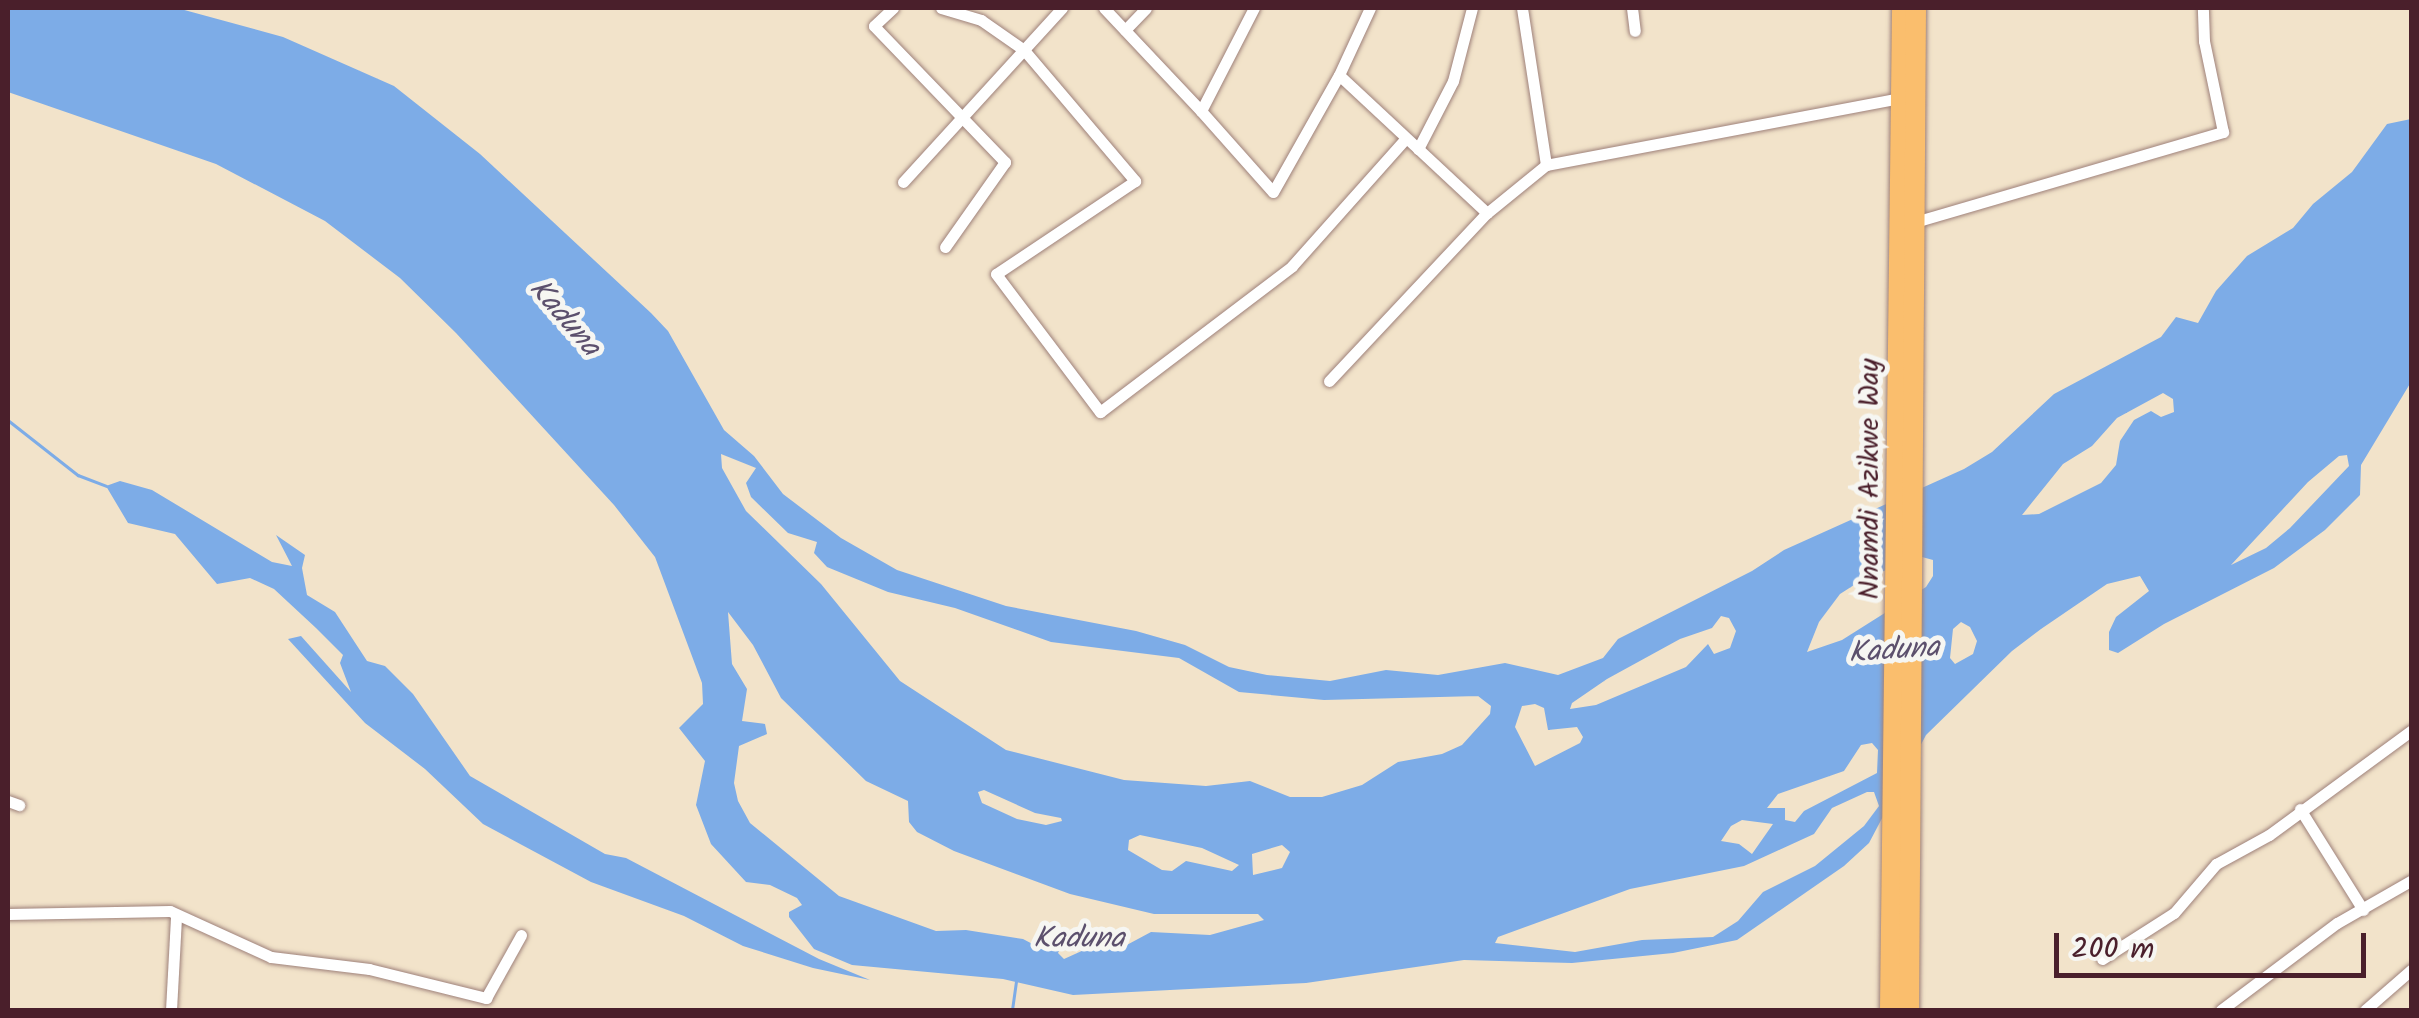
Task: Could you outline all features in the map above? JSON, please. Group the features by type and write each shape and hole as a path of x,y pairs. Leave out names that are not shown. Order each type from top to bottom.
{"highway":[{"name":"Nnamdi Azikwe Way","path":"1902,8 1907,437"},
{"name":"Nnamdi Azikwe Way","path":"1909,1010 1903,828 1916,8"},
{"name":"Nnamdi Azikwe Way","path":"1890,1010 1903,828"}],"street":[{"path":"893,8 874,26 1006,162 945,247"},
{"path":"941,8 981,20 1024,50 1135,181 996,274 1100,412 1292,266 1406,138"},
{"path":"1104,8 1273,192 1339,75 1370,8"},
{"path":"1125,30 1146,8"},
{"path":"1201,111 1254,8"},
{"path":"1418,149 1454,81 1472,8"},
{"path":"1522,8 1546,165"},
{"path":"1632,8 1634,31"},
{"path":"1915,222 2223,132 2204,41 2204,8"},
{"path":"903,182 1057,9"},
{"path":"1339,75 1488,213"},
{"path":"1329,381 1488,213 1546,165 1901,98"},
{"path":"2102,959 2174,913 2216,864 2269,835 2412,730"},
{"path":"2300,809 2363,910"},
{"path":"2221,1010 2300,949 2412,880"},
{"path":"8,914 170,911 271,957 369,969 485,1004 521,936"},
{"path":"171,1010 176,917"},
{"path":"2366,1010 2412,970"}],"water":[{"name":"Kaduna","path":"8,8 177,8 283,37 394,86 480,154 651,313 668,331 724,430 754,456 783,494 841,538 897,570 1006,606 1136,631 1185,645 1229,667 1267,675 1330,681 1386,670 1438,675 1505,663 1558,675 1603,658 1618,639 1752,571 1784,550 1964,469 1992,452 2054,394 2161,337 2176,317 2198,323 2216,291 2247,256 2293,228 2313,204 2352,172 2387,124 2411,119 2411,382 2361,465 2360,495 2325,530 2274,568 2164,624 2118,653 2109,650 2109,632 2116,617 2149,591 2140,576 2107,584 2041,629 2012,651 1926,735 1869,843 1844,866 1737,940 1673,953 1572,963 1464,960 1306,983 1073,995 1003,979 852,965 814,949 789,917 789,912 802,905 797,898 770,885 746,882 711,844 696,805 705,761 679,728 703,704 702,683 655,557 614,505 456,333 400,278 325,221 216,164 8,92","holes":["2163,393 2173,399 2174,412 2161,417 2151,411 2134,420 2120,441 2116,465 2101,483 2039,514 2022,515 2063,464 2092,446 2117,418","721,454 756,468 746,483 751,497 788,533 817,542 814,553 827,567 888,592 955,608 1051,642 1179,658 1239,692 1324,700 1478,696 1491,706 1490,714 1462,745 1442,754 1398,762 1362,785 1322,797 1290,797 1250,781 1206,786 1124,780 1006,750 900,681 821,584 746,511 722,468","2347,455 2349,466 2290,528 2266,548 2231,565 2308,482 2339,456","1922,557 1933,560 1933,576 1926,587 1842,640 1807,652 1819,622 1840,594 1865,578","728,612 753,645 781,698 866,781 908,801 909,822 917,832 954,851 1070,894 1154,914 1258,914 1264,920 1210,935 1151,932 1123,947 1106,940 1064,959 1058,953 1065,936 1058,930 1042,949 1023,939 966,930 936,931 839,896 750,823 734,783 739,746 767,734 765,724 742,721 747,689 732,664","1721,616 1729,618 1736,631 1730,648 1714,654 1708,644 1686,667 1596,705 1570,709 1572,703 1680,639 1712,628","1961,622 1970,627 1977,641 1973,654 1955,664 1950,658 1953,629","1535,704 1544,708 1548,730 1577,727 1583,737 1580,743 1535,766 1515,727 1522,706","1872,743 1878,750 1877,773 1804,811 1795,822 1785,820 1785,808 1767,808 1778,794 1844,771 1861,745","984,790 1062,821 1046,825 1017,819 982,803 978,792","1874,792 1879,806 1864,826 1815,866 1763,892 1738,921 1713,937 1642,940 1575,952 1495,943 1498,937 1630,889 1744,866 1814,834 1832,808","1742,820 1773,824 1752,854 1739,844 1721,841 1731,826","1140,835 1202,848 1239,865 1232,871 1186,861 1172,871 1162,870 1128,850 1129,840","1282,845 1290,852 1282,868 1253,875 1252,854"]},
{"path":"120,481 152,490 272,562 292,566 276,535 305,555 302,568 307,595 335,612 367,661 385,666 413,694 470,776 605,854 626,858 819,959 870,980 813,968 743,946 684,916 591,882 483,824 425,769 365,723 288,639 301,636 351,692 340,663 343,655 316,628 274,589 250,578 217,584 175,534 128,523 106,486"}],"waterway":[{"path":"8,420 78,475 106,486"},
{"path":"1012,1010 1016,982"}]}
